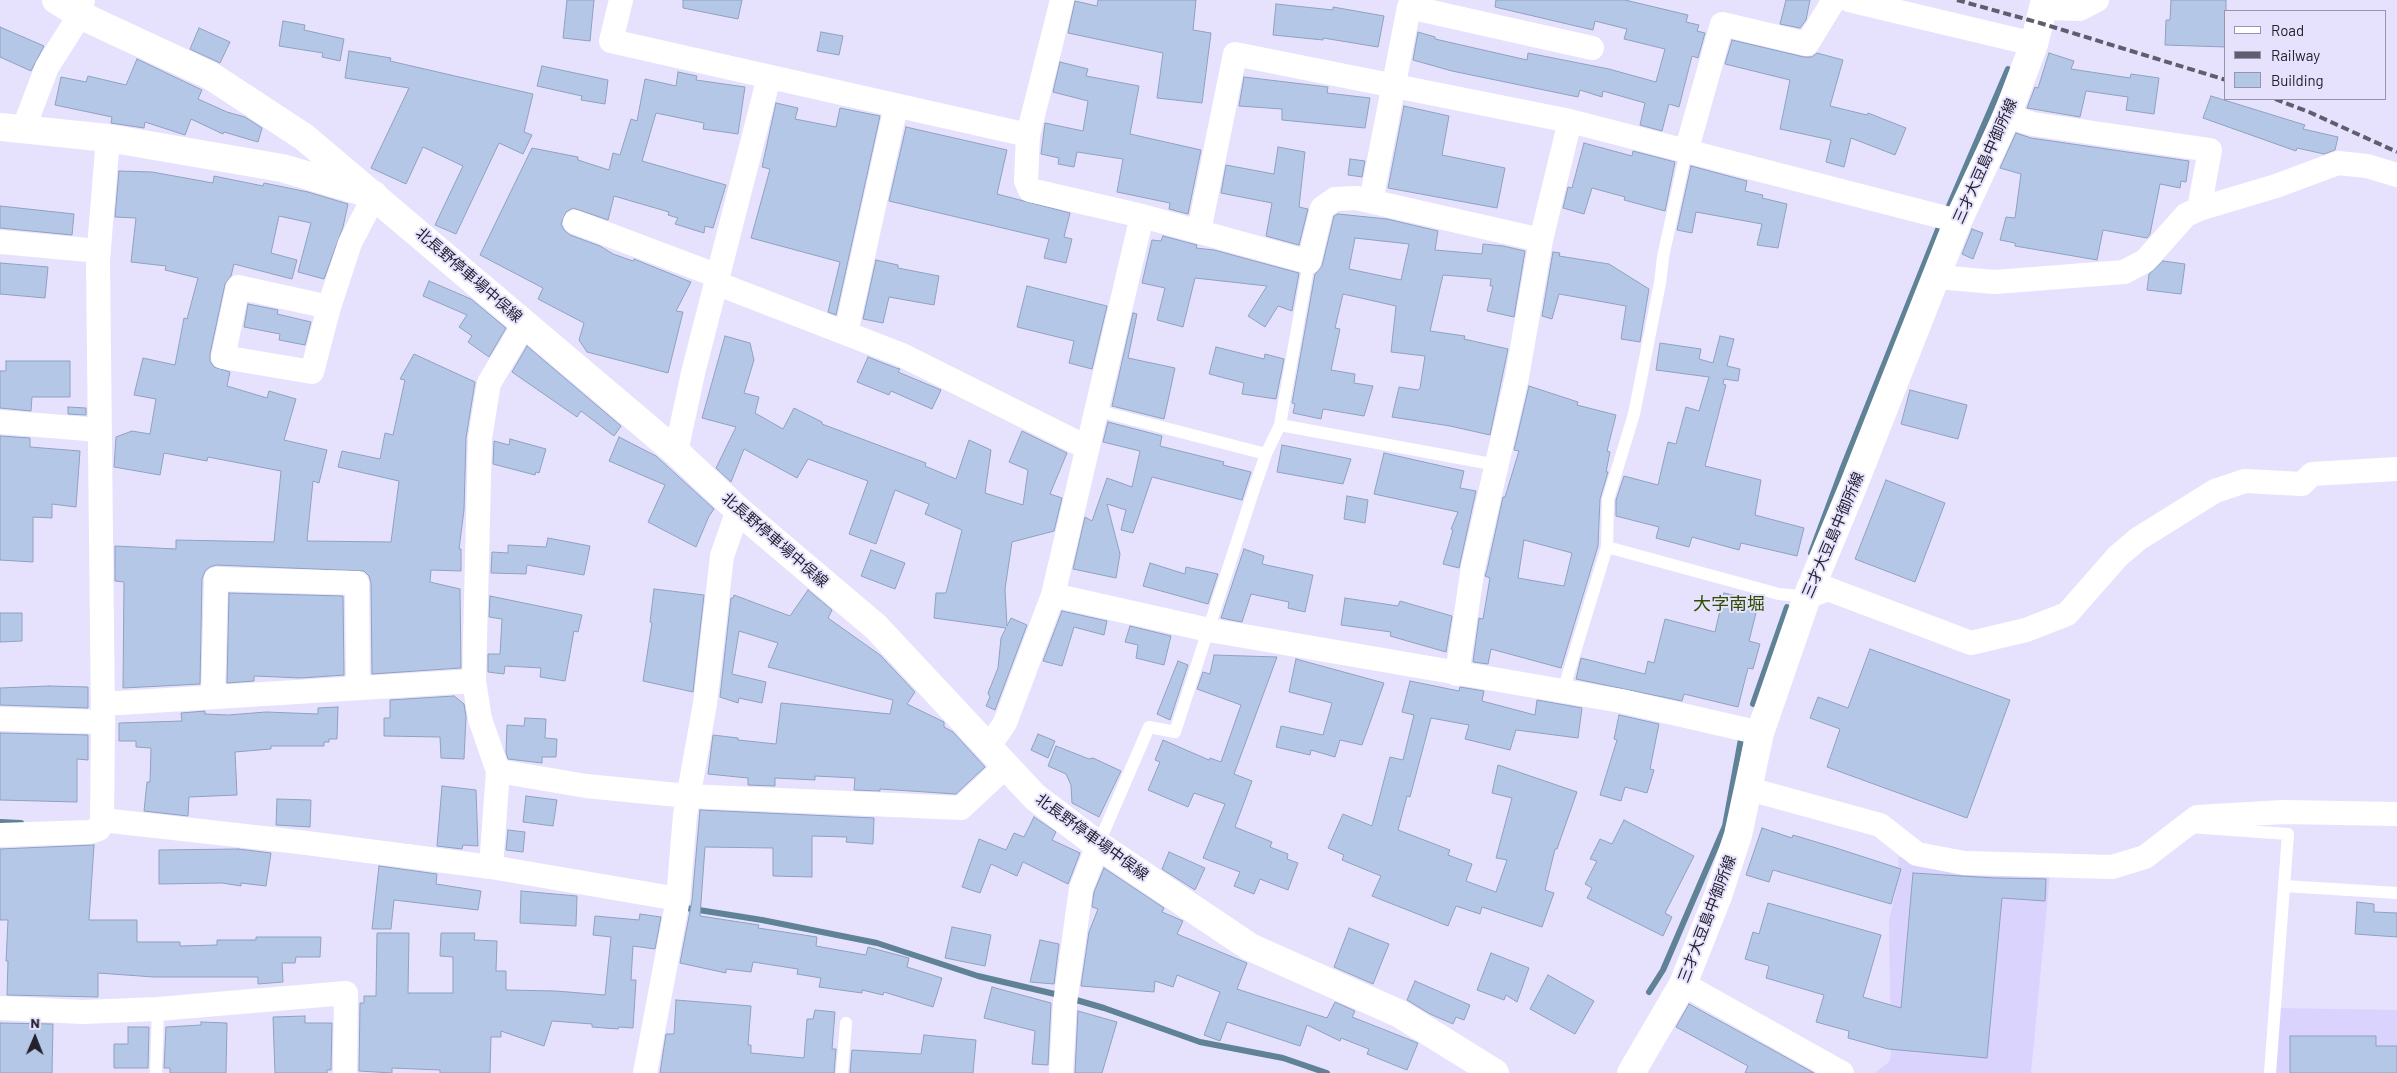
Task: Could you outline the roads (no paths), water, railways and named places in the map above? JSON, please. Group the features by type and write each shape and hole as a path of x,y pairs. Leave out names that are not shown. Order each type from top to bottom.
{"main road":[{"name":"北長野停車場中俣線","path":"56,0 82,7 211,76 304,137 375,195 676,452 738,510 876,627 1035,796 1098,845 1250,947 1400,1014 1495,1073"},
{"name":"三才大豆島中御所線","path":"1631,1073 1683,984 1721,888 1738,835 1760,733 1807,597 1854,484 1958,221 2007,116 2034,44 2045,4"},
{"path":"12,128 108,138 282,168 375,195"}],"street":[{"path":"620,0 611,41 1028,135"},
{"path":"1062,0 1028,135 1026,180 1030,190 1142,216 1309,262 1322,208 1335,199 1356,198 1541,240"},
{"path":"1686,152 1722,24 1808,44 1834,0"},
{"path":"1849,0 2034,44"},
{"path":"2045,4 2080,9 2097,0"},
{"path":"12,128 82,7"},
{"path":"1371,201 1409,7 1592,48"},
{"path":"1199,231 1235,54 1570,122 1958,221"},
{"path":"676,452 717,280 769,77"},
{"path":"846,333 896,106"},
{"path":"2007,116 2033,124 2210,150 2199,209"},
{"path":"1457,674 1472,566 1517,378 1541,240 1570,122"},
{"path":"100,825 103,713 99,251 108,138"},
{"path":"1937,277 1995,282 2124,272 2145,261 2186,215 2199,209 2276,186 2338,163 2367,166 2397,176"},
{"path":"329,308 238,287 223,357 312,372 329,308 350,243 375,195"},
{"path":"498,771 586,786 688,796 960,808 998,756 1005,723 1053,595 1142,216"},
{"path":"575,222 902,355 1086,448"},
{"path":"0,242 99,251"},
{"path":"491,867 498,771 480,719 474,681 480,438 489,383 525,323"},
{"path":"0,422 100,430"},
{"path":"1807,597 1828,589 1971,643 2026,630 2067,614 2118,556 2138,539 2215,491 2245,481 2302,484 2312,474 2397,469"},
{"path":"645,1073 677,908 688,796 705,704 722,556 738,510"},
{"path":"213,698 216,579 357,583 358,688"},
{"path":"1053,595 1209,630 1621,701 1760,733"},
{"path":"0,719 103,713 213,698 474,681"},
{"path":"1749,789 1880,825 1917,854 1964,863 2112,867 2145,857 2197,817 2283,812 2397,814"},
{"path":"0,835 80,832 100,825 299,842 491,867 677,908"},
{"path":"1061,1073 1066,997 1081,889 1098,845"},
{"path":"1683,984 1842,1073"},
{"path":"0,1008 83,1012 158,1009 346,993 345,1073"}],"lane":[{"path":"1563,691 1607,547 1608,499 1634,414 1660,283 1663,257 1686,152"},
{"path":"1098,845 1149,727 1175,732 1266,454 1280,425 1309,262"},
{"path":"1095,410 1266,454"},
{"path":"1280,425 1496,465"},
{"path":"1607,547 1779,594 1807,597"},
{"path":"2184,827 2288,834 2270,1073"},
{"path":"2284,886 2397,893"},
{"path":"156,1073 158,1009"},
{"path":"842,1073 846,1023"}],"waterway":[{"path":"1949,206 2008,69"},
{"path":"1811,553 1843,467 1939,227"},
{"path":"1753,704 1787,607"},
{"path":"1649,992 1663,970 1725,826 1741,739"},
{"path":"0,822 21,823"},
{"path":"680,907 762,920 877,943 978,976 1059,995 1104,1008 1200,1042 1283,1058 1327,1073"}],"railway":[{"path":"1957,0 2040,23 2224,79"},
{"path":"2278,100 2309,112 2397,152"}],"district":[{"name":"大字南堀","path":"1729,604"}]}
